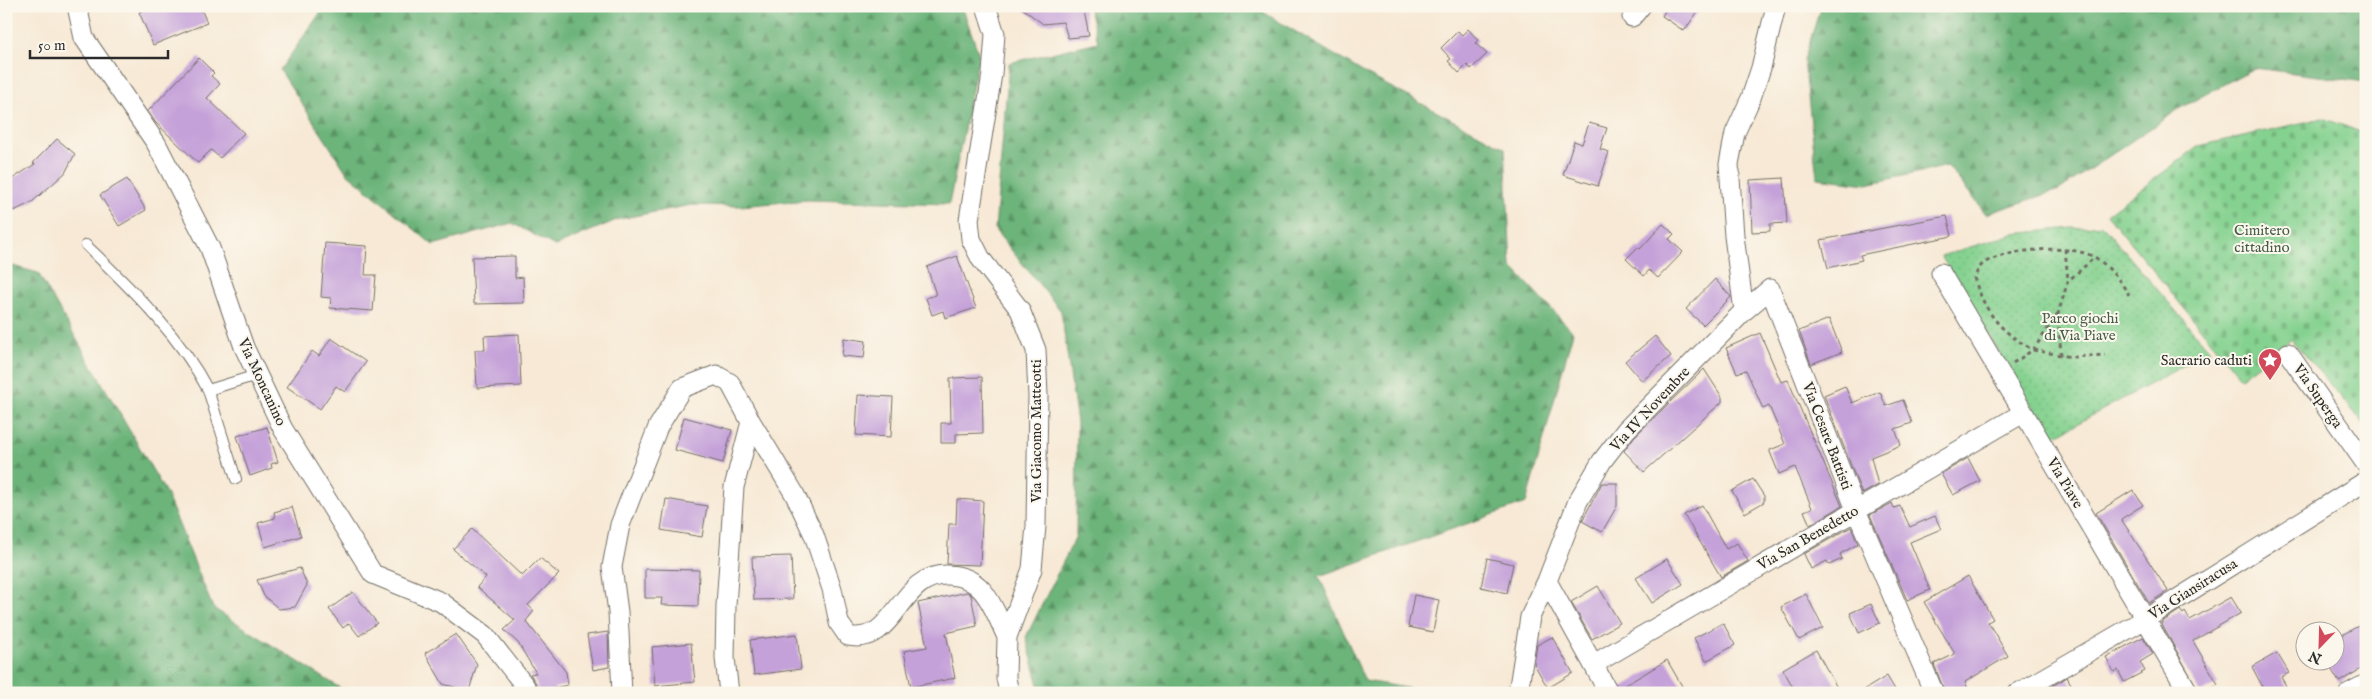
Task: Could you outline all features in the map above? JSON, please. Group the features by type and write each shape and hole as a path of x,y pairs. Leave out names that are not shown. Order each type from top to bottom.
{"street":[{"name":"Via Moncanino","path":"77,6 84,38 156,143 210,248 244,348 283,429 373,574 441,602 485,635 526,686 527,693"},
{"name":"Via Giacomo Matteotti","path":"986,6 995,34 992,74 969,220 971,239 981,259 1020,310 1030,331 1036,350 1038,396 1036,526 1032,569 1007,637 1006,678 1009,693"},
{"path":"1744,311 1734,236 1729,164 1735,133 1751,98 1761,68 1776,6"},
{"name":"Via Piave","path":"1941,273 1965,324 1999,372 2024,413 2147,618 2189,693"},
{"name":"Via IV Novembre","path":"1518,693 1530,617 1547,581 1578,501 1602,461 1626,430 1744,311 1770,289"},
{"name":"Via Cesare Battisti","path":"1770,289 1856,510 1934,693"},
{"name":"Via Superga","path":"2288,353 2366,464"},
{"path":"622,693 618,612 612,567 620,525 658,427 682,388 716,374 730,383 794,493 814,535 832,589 839,623 848,636 861,639 876,634 916,586 938,574 957,575 973,580 987,596 1007,637"},
{"name":"Via San Benedetto","path":"1594,664 2024,413"},
{"path":"729,693 726,658 726,606 734,487 751,422"},
{"name":"Via Giansiracusa","path":"2018,693 2147,618 2366,482"},
{"path":"1547,581 1609,693"},
{"path":"2349,693 2366,684"}],"lane":[{"path":"86,245 148,306 198,372 208,390 236,479"},
{"path":"208,390 257,375"}],"path":[{"path":"1999,372 2033,350 2058,314 2068,281 2065,249"},
{"path":"2105,355 2072,357 2033,350 2014,339 1993,320 1984,306 1974,278 1982,264 1998,257 2024,252 2065,249 2095,257 2118,277 2129,295"},
{"path":"2068,281 2095,257"},
{"path":"2058,314 2061,355"}],"green space":[{"path":"325,6 962,6 979,55 949,204 808,200 740,206 691,205 619,219 555,246 512,223 433,245 347,173 280,70"},
{"path":"1088,6 1253,6 1366,74 1505,148 1511,266 1573,332 1526,503 1319,576 1365,681 1424,691 1424,693 1041,693 1026,637 1076,536 1077,423 1061,311 995,230 1009,63 1098,42"},
{"path":"1821,6 2366,6 2366,82 2254,68 2182,107 2059,190 1986,214 1948,166 1867,184 1817,178 1804,60"},
{"name":"Cimitero cittadino","path":"2323,118 2366,134 2366,426 2291,339 2241,378 2107,214 2199,146"},
{"name":"Parco giochi di Via Piave","path":"2102,225 2210,351 2051,438 1941,256 2013,234"},
{"path":"6,264 38,273 166,493 213,608 348,693 6,693"}],"building":[{"path":"153,6 200,6 207,23 153,45 139,12"},
{"path":"1019,6 1083,6 1089,36 1068,38 1063,22 1043,24"},
{"path":"1668,6 1702,6 1684,31 1662,16"},
{"path":"1468,29 1478,40 1475,43 1487,54 1471,69 1467,65 1459,73 1448,61 1451,59 1441,48 1458,31 1462,35"},
{"path":"199,58 214,73 211,76 220,84 207,98 244,133 220,158 211,150 198,163 155,122 148,111"},
{"path":"1589,123 1607,128 1600,149 1609,152 1598,186 1563,175 1574,141 1582,144"},
{"path":"57,139 75,154 65,173 32,202 14,211 6,201 6,183 35,164 33,163"},
{"path":"1784,178 1787,223 1770,224 1770,231 1752,232 1750,180"},
{"path":"127,179 146,210 119,226 100,195"},
{"path":"1947,216 1952,236 1860,255 1862,260 1828,268 1821,240"},
{"path":"1663,224 1674,234 1669,239 1683,252 1658,278 1649,270 1644,276 1626,259 1638,247 1640,249"},
{"path":"325,243 367,246 365,275 376,275 373,311 330,308 331,298 321,297"},
{"path":"515,256 515,278 523,277 524,303 474,304 472,257"},
{"path":"957,256 976,308 945,318 943,311 932,315 926,298 936,295 927,267"},
{"path":"1715,279 1731,297 1703,325 1686,309"},
{"path":"1829,319 1842,352 1811,364 1799,331"},
{"path":"1760,333 1781,382 1788,380 1842,506 1810,525 1804,511 1812,508 1795,467 1779,474 1770,452 1770,450 1785,444 1769,406 1763,409 1746,370 1737,373 1726,348"},
{"path":"519,334 521,386 477,388 475,350 485,350 484,336"},
{"path":"1655,336 1671,356 1642,381 1625,361"},
{"path":"331,338 366,362 345,392 336,386 320,409 287,387 312,351 319,356"},
{"path":"844,338 866,341 864,358 842,356"},
{"path":"1704,369 1722,397 1722,402 1644,472 1624,451 1634,437"},
{"path":"982,377 983,433 956,434 956,443 941,443 941,423 951,423 950,378"},
{"path":"1845,386 1852,403 1880,392 1886,406 1903,400 1912,423 1895,429 1901,445 1871,457 1878,485 1862,494 1824,395"},
{"path":"858,395 893,397 891,437 856,435"},
{"path":"684,417 732,430 723,463 675,450"},
{"path":"267,427 278,462 271,464 272,468 250,476 237,436"},
{"path":"1968,458 1980,481 1953,495 1941,474"},
{"path":"1753,479 1764,496 1764,502 1745,513 1732,491"},
{"path":"1602,483 1617,483 1617,506 1602,532 1582,521"},
{"path":"2133,490 2143,505 2121,519 2168,591 2149,603 2096,513"},
{"path":"666,499 707,506 702,537 661,530"},
{"path":"957,499 983,501 980,565 947,564 949,524 956,524"},
{"path":"1892,503 1894,508 1900,506 1910,527 1935,516 1941,529 1910,542 1930,590 1907,600 1870,515"},
{"path":"1702,505 1726,549 1737,543 1748,561 1721,577 1684,515"},
{"path":"292,507 301,536 265,547 258,523 275,518 274,512"},
{"path":"1851,527 1858,544 1840,554 1842,559 1829,565 1827,561 1811,569 1804,554"},
{"path":"472,529 522,576 540,558 559,574 528,605 534,611 526,621 566,672 568,685 554,688 555,693 538,693 536,683 530,674 536,673 518,643 504,630 515,620 477,587 486,577 453,549"},
{"path":"791,556 793,599 754,600 752,557"},
{"path":"1487,558 1513,564 1507,593 1481,587"},
{"path":"1667,559 1683,584 1652,603 1636,578"},
{"path":"300,568 307,585 295,607 279,609 264,596 257,580"},
{"path":"645,569 699,570 698,606 661,605 662,598 645,598"},
{"path":"1968,576 1993,619 1988,622 2008,656 1965,682 1970,693 1945,693 1934,664 1955,654 1924,602"},
{"path":"1598,586 1620,623 1592,639 1571,602"},
{"path":"353,592 377,623 359,636 349,623 343,628 329,609"},
{"path":"967,592 971,595 977,626 946,633 955,678 911,687 904,651 927,647 918,603"},
{"path":"1806,594 1823,628 1799,640 1781,607"},
{"path":"1414,595 1439,600 1433,632 1408,627"},
{"path":"2231,597 2241,613 2193,641 2218,684 2200,693 2161,623 2180,610 2183,614 2185,612 2190,620"},
{"path":"1871,604 1880,623 1859,633 1850,613"},
{"path":"2366,622 2366,666 2339,682 2333,672 2344,672 2344,634"},
{"path":"1723,623 1735,645 1706,661 1694,638"},
{"path":"608,632 609,667 593,670 587,635"},
{"path":"456,634 477,664 469,691 443,684 425,653"},
{"path":"797,634 801,669 754,675 750,640"},
{"path":"1552,637 1573,673 1548,688 1534,664 1537,645"},
{"path":"2143,637 2153,654 2140,662 2145,671 2124,682 2118,670 2114,672 2106,657"},
{"path":"691,643 695,682 655,686 652,647"},
{"path":"1816,650 1840,693 1796,693 1783,669"},
{"path":"2277,653 2289,673 2281,677 2290,693 2266,693 2252,667"},
{"path":"1667,660 1686,693 1620,693 1619,689"},
{"path":"1887,676 1897,693 1859,693"},
{"path":"2067,677 2076,693 2041,693"}],"place":[{"name":"Sacrario caduti","path":"2270,381"}]}
